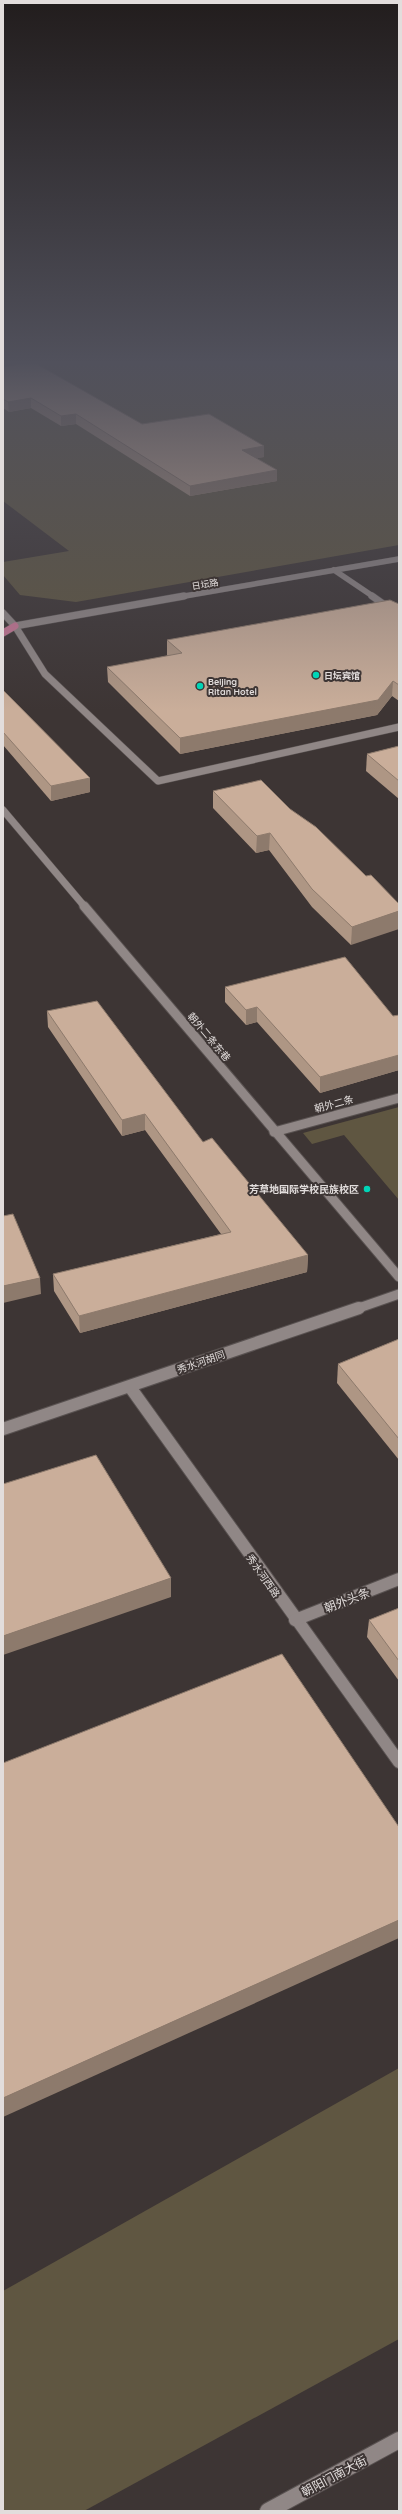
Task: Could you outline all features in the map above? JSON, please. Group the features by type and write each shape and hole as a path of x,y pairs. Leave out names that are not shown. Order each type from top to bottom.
{"main road":[{"path":"3,628 15,626"},
{"path":"3,633 15,626"}],"street":[{"name":"日坛路","path":"15,626 399,559"},
{"path":"334,570 399,615"},
{"path":"3,613 15,626 45,674 158,782 399,727"},
{"name":"朝外二条东巷","path":"3,810 274,1132 399,1277"},
{"name":"朝外二条","path":"274,1132 399,1098"},
{"name":"秀水河胡同","path":"3,1429 130,1387 399,1294"},
{"name":"秀水河西路","path":"130,1387 295,1620 399,1762"},
{"name":"朝外头条","path":"295,1620 399,1579"},
{"name":"朝阳门南大街","path":"268,2511 399,2440"}],"shaded area":[{"path":"3,477 399,477 399,545 76,602 20,595 3,575 3,562 69,551 3,501"},
{"path":"399,1107 399,1200 344,1135 312,1144 303,1133"},
{"path":"399,2068 399,2339 84,2511 3,2511 3,2291"}],"building":[{"path":"176,477 237,477 190,486"},
{"name":"Beijing Ritan Hotel","path":"390,600 399,604 399,685 393,681 378,700 180,738 107,667 182,653 167,640"},
{"path":"3,690 90,778 51,786 3,732"},
{"path":"399,746 399,781 367,754"},
{"path":"261,780 290,809 316,827 366,876 371,875 399,904 399,911 352,927 312,889 270,833 257,836 213,791"},
{"path":"345,957 393,1016 399,1015 399,1055 320,1077 257,1007 246,1010 225,987"},
{"path":"97,1001 203,1142 212,1138 308,1255 79,1316 53,1274 231,1232 145,1114 122,1120 47,1011"},
{"path":"13,1214 40,1278 3,1286 3,1216"},
{"path":"399,1339 399,1439 338,1364"},
{"path":"96,1455 171,1578 3,1636 3,1484"},
{"path":"399,1608 399,1661 369,1620"},
{"path":"282,1654 399,1827 399,1920 3,2098 3,1763"}],"place":[{"name":"日坛宾馆","path":"316,675"},
{"name":"Beijing Ritan Hotel","path":"200,686"},
{"name":"芳草地国际学校民族校区","path":"367,1189"}]}
